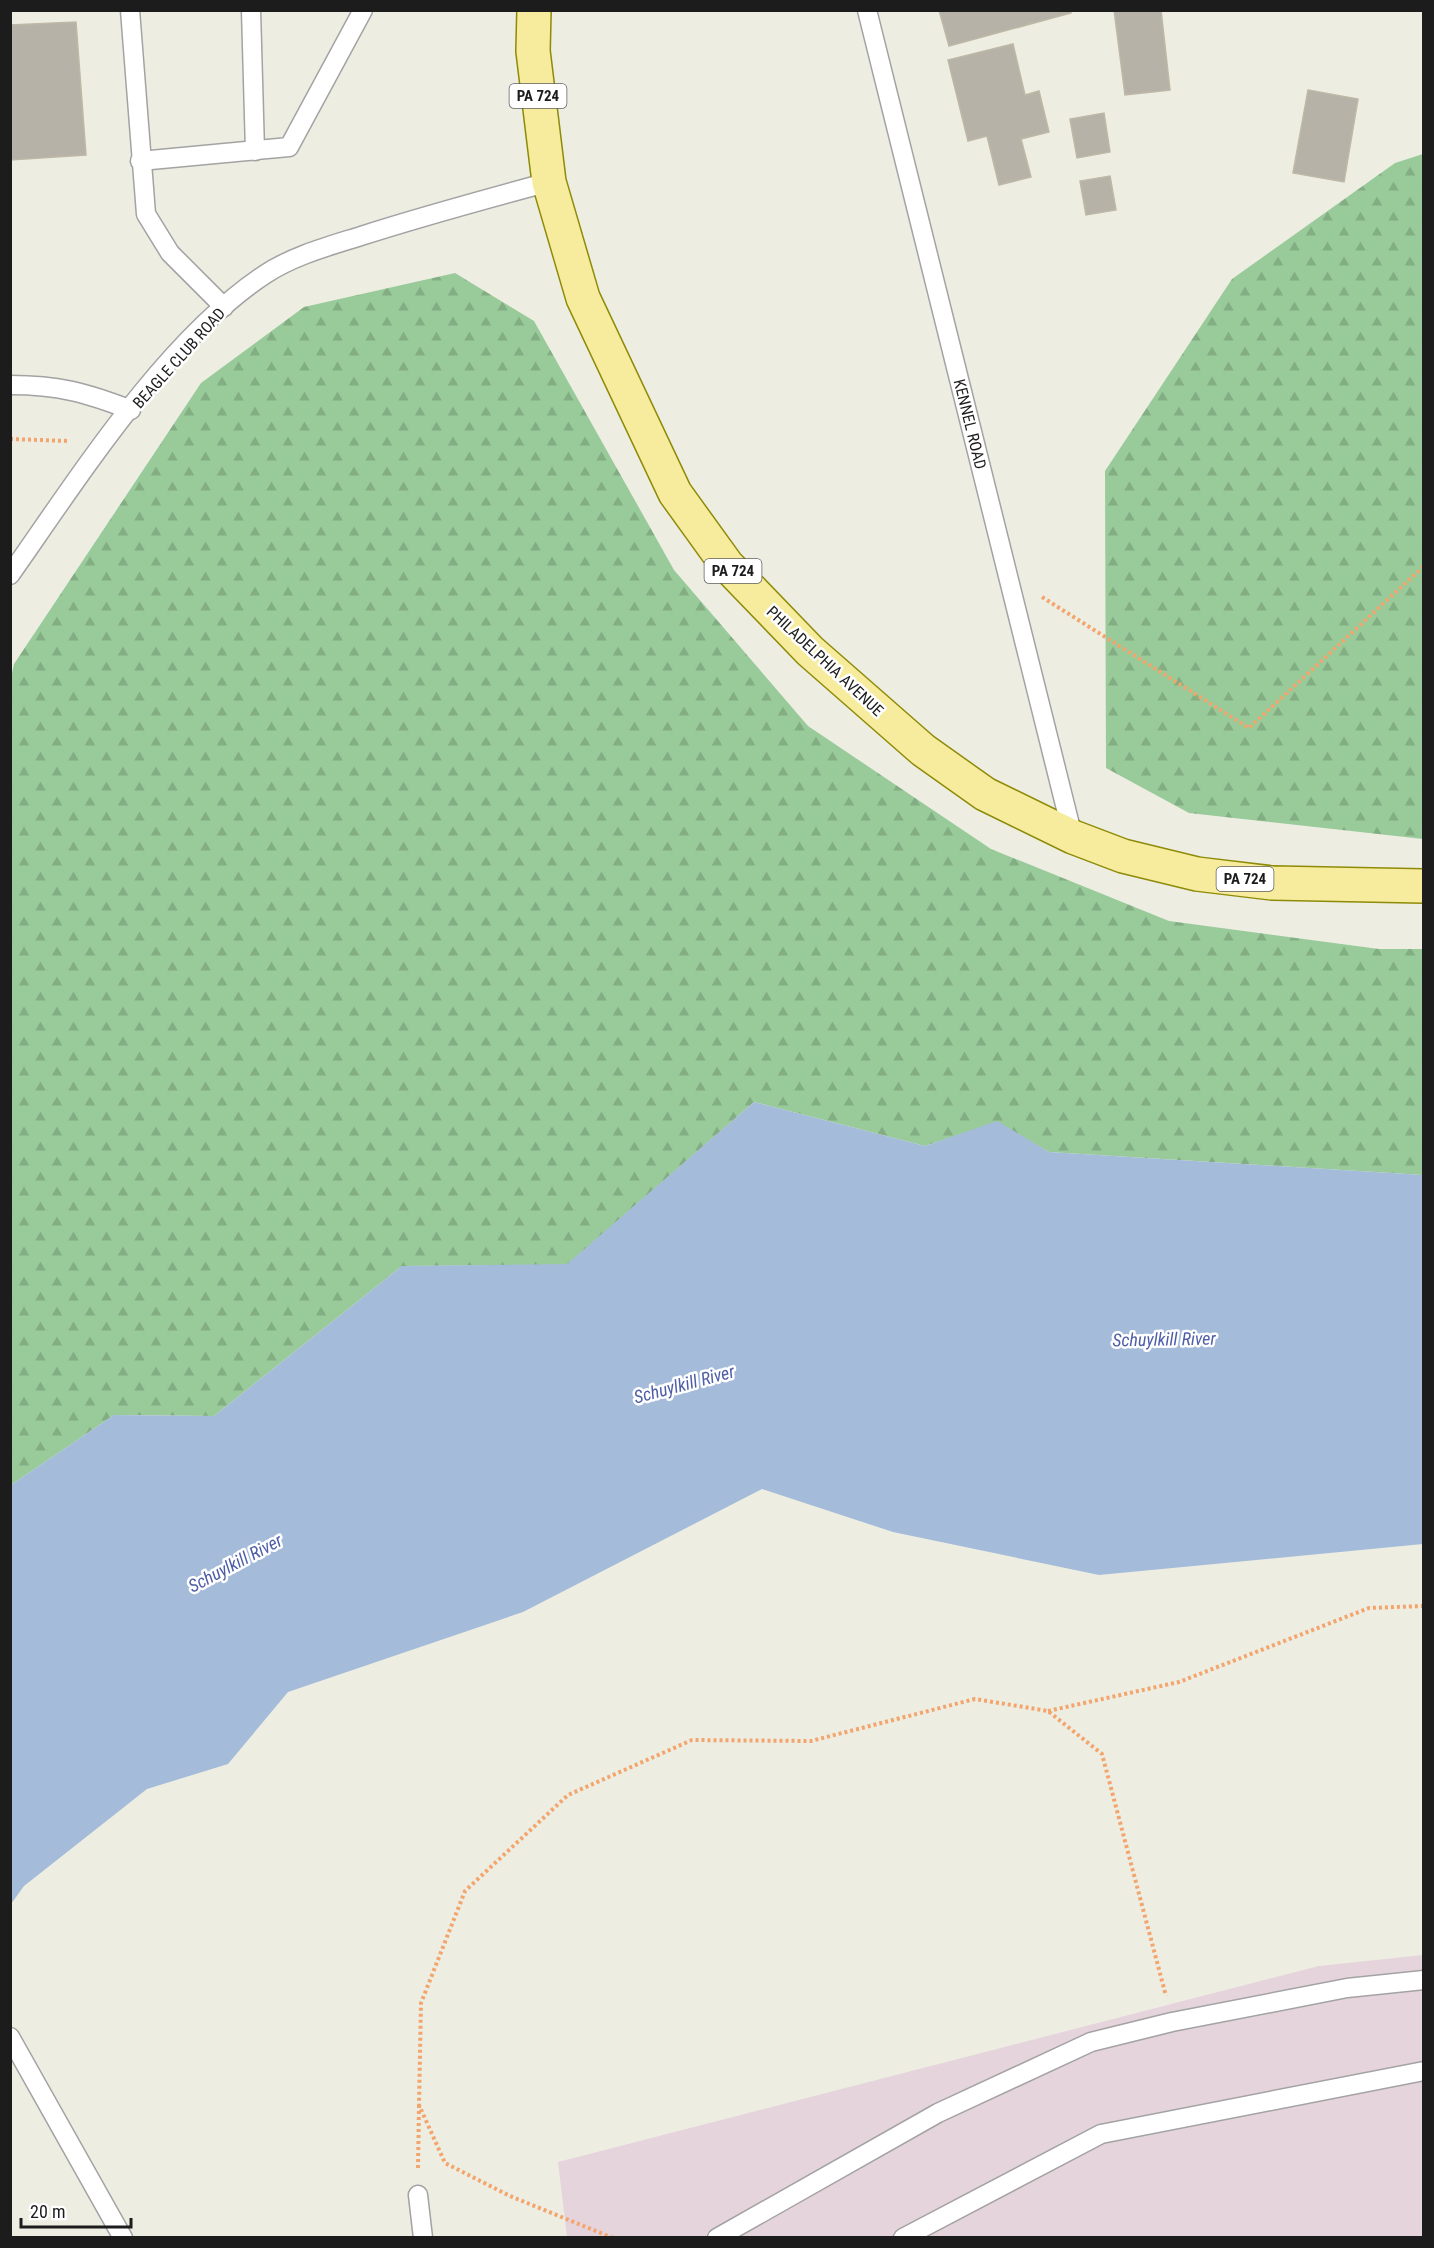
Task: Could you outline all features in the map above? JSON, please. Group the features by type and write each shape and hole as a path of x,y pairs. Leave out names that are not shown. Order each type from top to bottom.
{"main road":[{"name":"PHILADELPHIA AVENUE","path":"534,10 532,51 549,182 583,298 675,493 727,565 810,651 922,750 985,794 1073,837 1123,856 1197,874 1272,883 1424,886"}],"lane":[{"path":"130,10 146,214 156,234 182,267 224,307"},
{"path":"251,10 255,151"},
{"path":"140,160 289,147 363,10"},
{"name":"KENNEL ROAD","path":"867,10 1073,837"},
{"name":"BEAGLE CLUB ROAD","path":"10,575 131,410 205,324 266,274 324,248 408,221 549,182"},
{"path":"10,386 43,385 85,392 131,410"},
{"path":"717,2238 938,2113 1091,2042 1172,2022 1347,1988 1424,1980"},
{"path":"10,2037 123,2238"},
{"path":"903,2238 1101,2134 1424,2071"},
{"path":"418,2195 423,2238"}],"path":[{"path":"10,440 106,442"},
{"path":"1008,576 1249,728 1424,566"},
{"path":"418,2195 421,2003 465,1891 568,1795 692,1740 811,1741 975,1700 1048,1711 1179,1682 1369,1608 1424,1606"},
{"path":"1048,1711 1102,1754 1172,2022"},
{"path":"419,2105 445,2163 510,2196 613,2238"}],"shaded area":[{"path":"1423,1955 1423,2237 567,2237 558,2162 1319,1966"}],"green space":[{"path":"1423,154 1423,839 1189,813 1106,768 1105,471 1232,279 1395,163"},
{"path":"455,273 534,321 674,570 808,726 991,849 1169,921 1379,949 1423,949 1423,1175 1049,1152 997,1122 925,1146 754,1102 567,1265 402,1266 214,1416 114,1415 11,1485 11,678 14,664 201,383 304,307"}],"water":[{"name":"Schuylkill River","path":"754,1102 925,1146 997,1121 1049,1152 1423,1175 1423,1544 1099,1575 893,1532 762,1489 523,1612 288,1692 228,1764 147,1789 24,1886 11,1904 11,1485 114,1415 214,1416 402,1266 567,1264"}],"building":[{"path":"939,10 1071,10 1071,13 949,46"},
{"path":"1114,10 1161,10 1170,90 1125,95"},
{"path":"76,22 86,155 10,160 10,25"},
{"path":"1013,44 1025,95 1039,91 1049,132 1021,139 1031,177 999,185 987,136 968,141 948,60"},
{"path":"1308,90 1358,99 1344,182 1293,173"},
{"path":"1104,113 1110,152 1077,158 1070,119"},
{"path":"1110,176 1116,210 1086,215 1080,181"}]}
